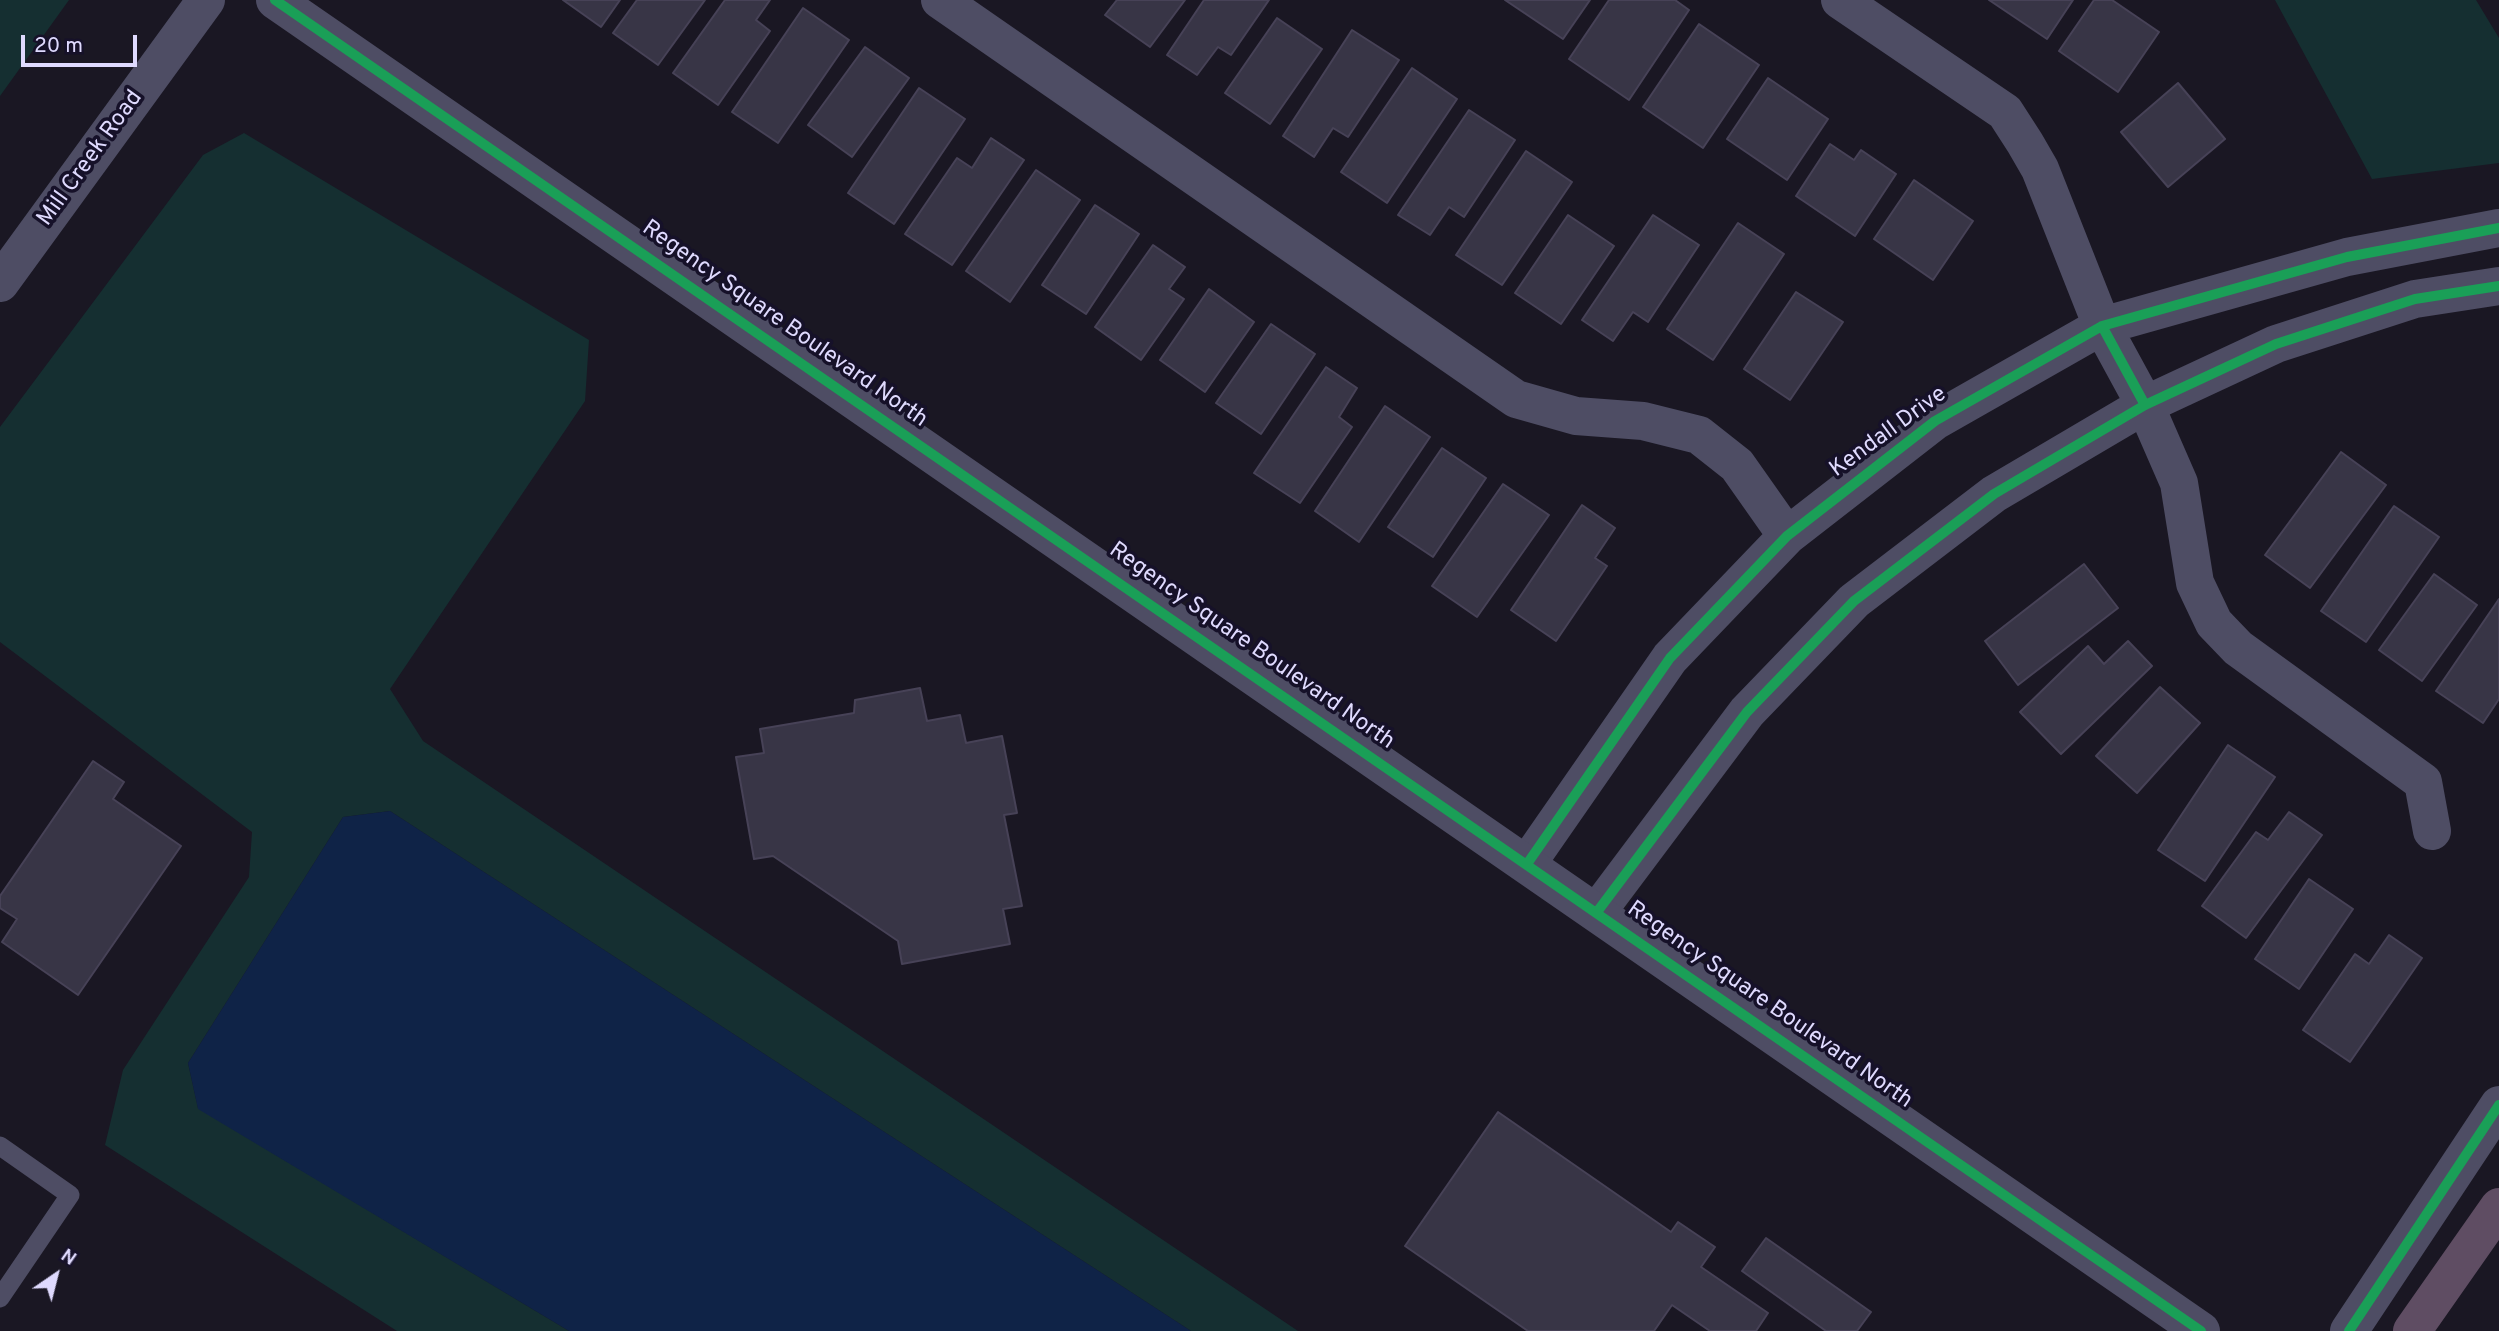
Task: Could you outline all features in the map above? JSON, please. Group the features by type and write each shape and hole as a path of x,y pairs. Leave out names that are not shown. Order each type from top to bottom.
{"highway":[{"path":"2412,1331 2499,1207"}],"street":[{"name":"Mill Creek Road","path":"0,283 206,0"},
{"name":"Regency Square Boulevard North","path":"275,0 2201,1331"},
{"path":"940,0 1516,399 1576,416 1643,421 1699,435 1737,465 1787,536"},
{"path":"1840,0 2005,113 2040,169 2102,326 2145,405 2179,483 2195,583 2214,623 2238,648 2423,782 2432,831"},
{"name":"Kendall Drive","path":"1527,864 1670,658 1787,536 1935,421 2102,326 2347,257 2499,228"},
{"path":"1597,912 1747,712 1854,601 1993,494 2145,405 2276,344 2415,299 2499,286"},
{"path":"2349,1331 2499,1105"}],"lane":[{"path":"0,1146 70,1195 0,1298"}],"green space":[{"path":"0,0 69,0 0,96"},
{"path":"2275,0 2476,0 2499,38 2499,163 2372,179"},
{"path":"244,133 589,340 585,401 390,689 423,741 1298,1331 1191,1331 390,811 343,817 188,1063 198,1108 569,1331 397,1331 105,1145 123,1070 249,877 252,832 0,642 0,427 203,155"}],"water":[{"path":"390,811 1191,1331 569,1331 198,1109 188,1063 343,817"}],"building":[{"path":"563,0 620,0 601,27"},
{"path":"637,0 705,0 658,65 613,33"},
{"path":"725,0 770,0 756,20 770,31 718,105 673,73"},
{"path":"1117,0 1185,0 1150,47 1105,15"},
{"path":"1204,0 1269,0 1231,55 1218,47 1197,75 1167,55"},
{"path":"1505,0 1590,0 1563,39"},
{"path":"1609,0 1675,0 1689,10 1629,100 1569,59"},
{"path":"1989,0 2073,0 2047,39"},
{"path":"2094,0 2112,0 2159,32 2118,92 2059,51"},
{"path":"803,8 849,40 778,143 732,112"},
{"path":"1277,18 1322,49 1270,124 1225,93"},
{"path":"1699,24 1759,65 1703,148 1643,107"},
{"path":"1352,30 1399,60 1348,137 1333,128 1314,157 1283,136"},
{"path":"865,47 909,78 852,157 808,125"},
{"path":"1412,68 1457,99 1387,203 1341,172"},
{"path":"1768,78 1828,119 1787,180 1727,139"},
{"path":"2178,83 2225,139 2168,187 2121,132"},
{"path":"919,88 965,119 894,224 848,193"},
{"path":"1469,110 1515,140 1464,217 1449,207 1430,235 1398,215"},
{"path":"991,138 1024,160 952,265 905,234 957,158 972,168"},
{"path":"1830,144 1854,160 1861,150 1896,174 1855,236 1796,196"},
{"path":"1526,151 1572,182 1502,285 1456,255"},
{"path":"1036,170 1080,200 1010,302 966,271"},
{"path":"1914,180 1973,221 1933,280 1874,239"},
{"path":"1095,205 1139,234 1086,314 1042,285"},
{"path":"1568,215 1614,246 1561,324 1515,293"},
{"path":"1653,215 1699,245 1648,322 1633,312 1613,341 1582,320"},
{"path":"1738,223 1784,254 1713,360 1667,329"},
{"path":"1153,245 1185,267 1169,289 1184,299 1141,360 1095,327"},
{"path":"1209,289 1254,322 1205,392 1160,360"},
{"path":"1796,292 1843,322 1790,400 1744,369"},
{"path":"1271,324 1315,354 1261,434 1216,403"},
{"path":"1326,367 1357,388 1339,417 1352,427 1300,503 1254,473"},
{"path":"1385,406 1430,437 1359,542 1315,511"},
{"path":"1442,448 1486,478 1433,557 1388,527"},
{"path":"2341,452 2386,485 2310,588 2265,555"},
{"path":"1503,484 1549,515 1477,617 1432,586"},
{"path":"1582,505 1615,528 1595,558 1607,566 1556,641 1511,610"},
{"path":"2394,506 2439,537 2366,642 2321,611"},
{"path":"2084,564 2118,608 2018,685 1985,641"},
{"path":"2434,574 2477,605 2422,681 2379,650"},
{"path":"2499,599 2499,699 2483,723 2436,691"},
{"path":"2128,641 2152,666 2061,754 2020,712 2088,646 2104,664"},
{"path":"2160,687 2200,723 2137,793 2096,756"},
{"path":"920,688 927,721 960,715 966,743 1002,736 1017,813 1004,815 1022,906 1003,909 1010,944 902,964 898,941 773,856 754,859 736,757 764,753 760,729 854,713 855,700"},
{"path":"2228,745 2275,777 2205,881 2158,850"},
{"path":"93,761 124,782 113,799 181,846 78,995 2,942 17,919 0,908 0,896"},
{"path":"2289,812 2322,835 2246,938 2202,906 2256,832 2268,840"},
{"path":"2309,879 2353,909 2299,989 2255,959"},
{"path":"2389,935 2422,958 2350,1062 2303,1030 2355,954 2369,964"},
{"path":"1498,1112 1671,1232 1678,1222 1715,1247 1701,1267 1768,1313 1756,1331 1710,1331 1672,1305 1654,1331 1528,1331 1405,1246"},
{"path":"1766,1238 1871,1312 1857,1331 1826,1331 1742,1271"}],"cycle path":[{"path":"275,0 2201,1331"},
{"path":"1527,864 1670,658 1787,536 1935,421 2102,326 2347,257 2499,228"},
{"path":"1597,912 1747,712 1854,601 1994,494 2145,405 2276,344 2415,299 2499,286"},
{"path":"2102,326 2145,405"},
{"path":"2349,1331 2499,1105"}]}
